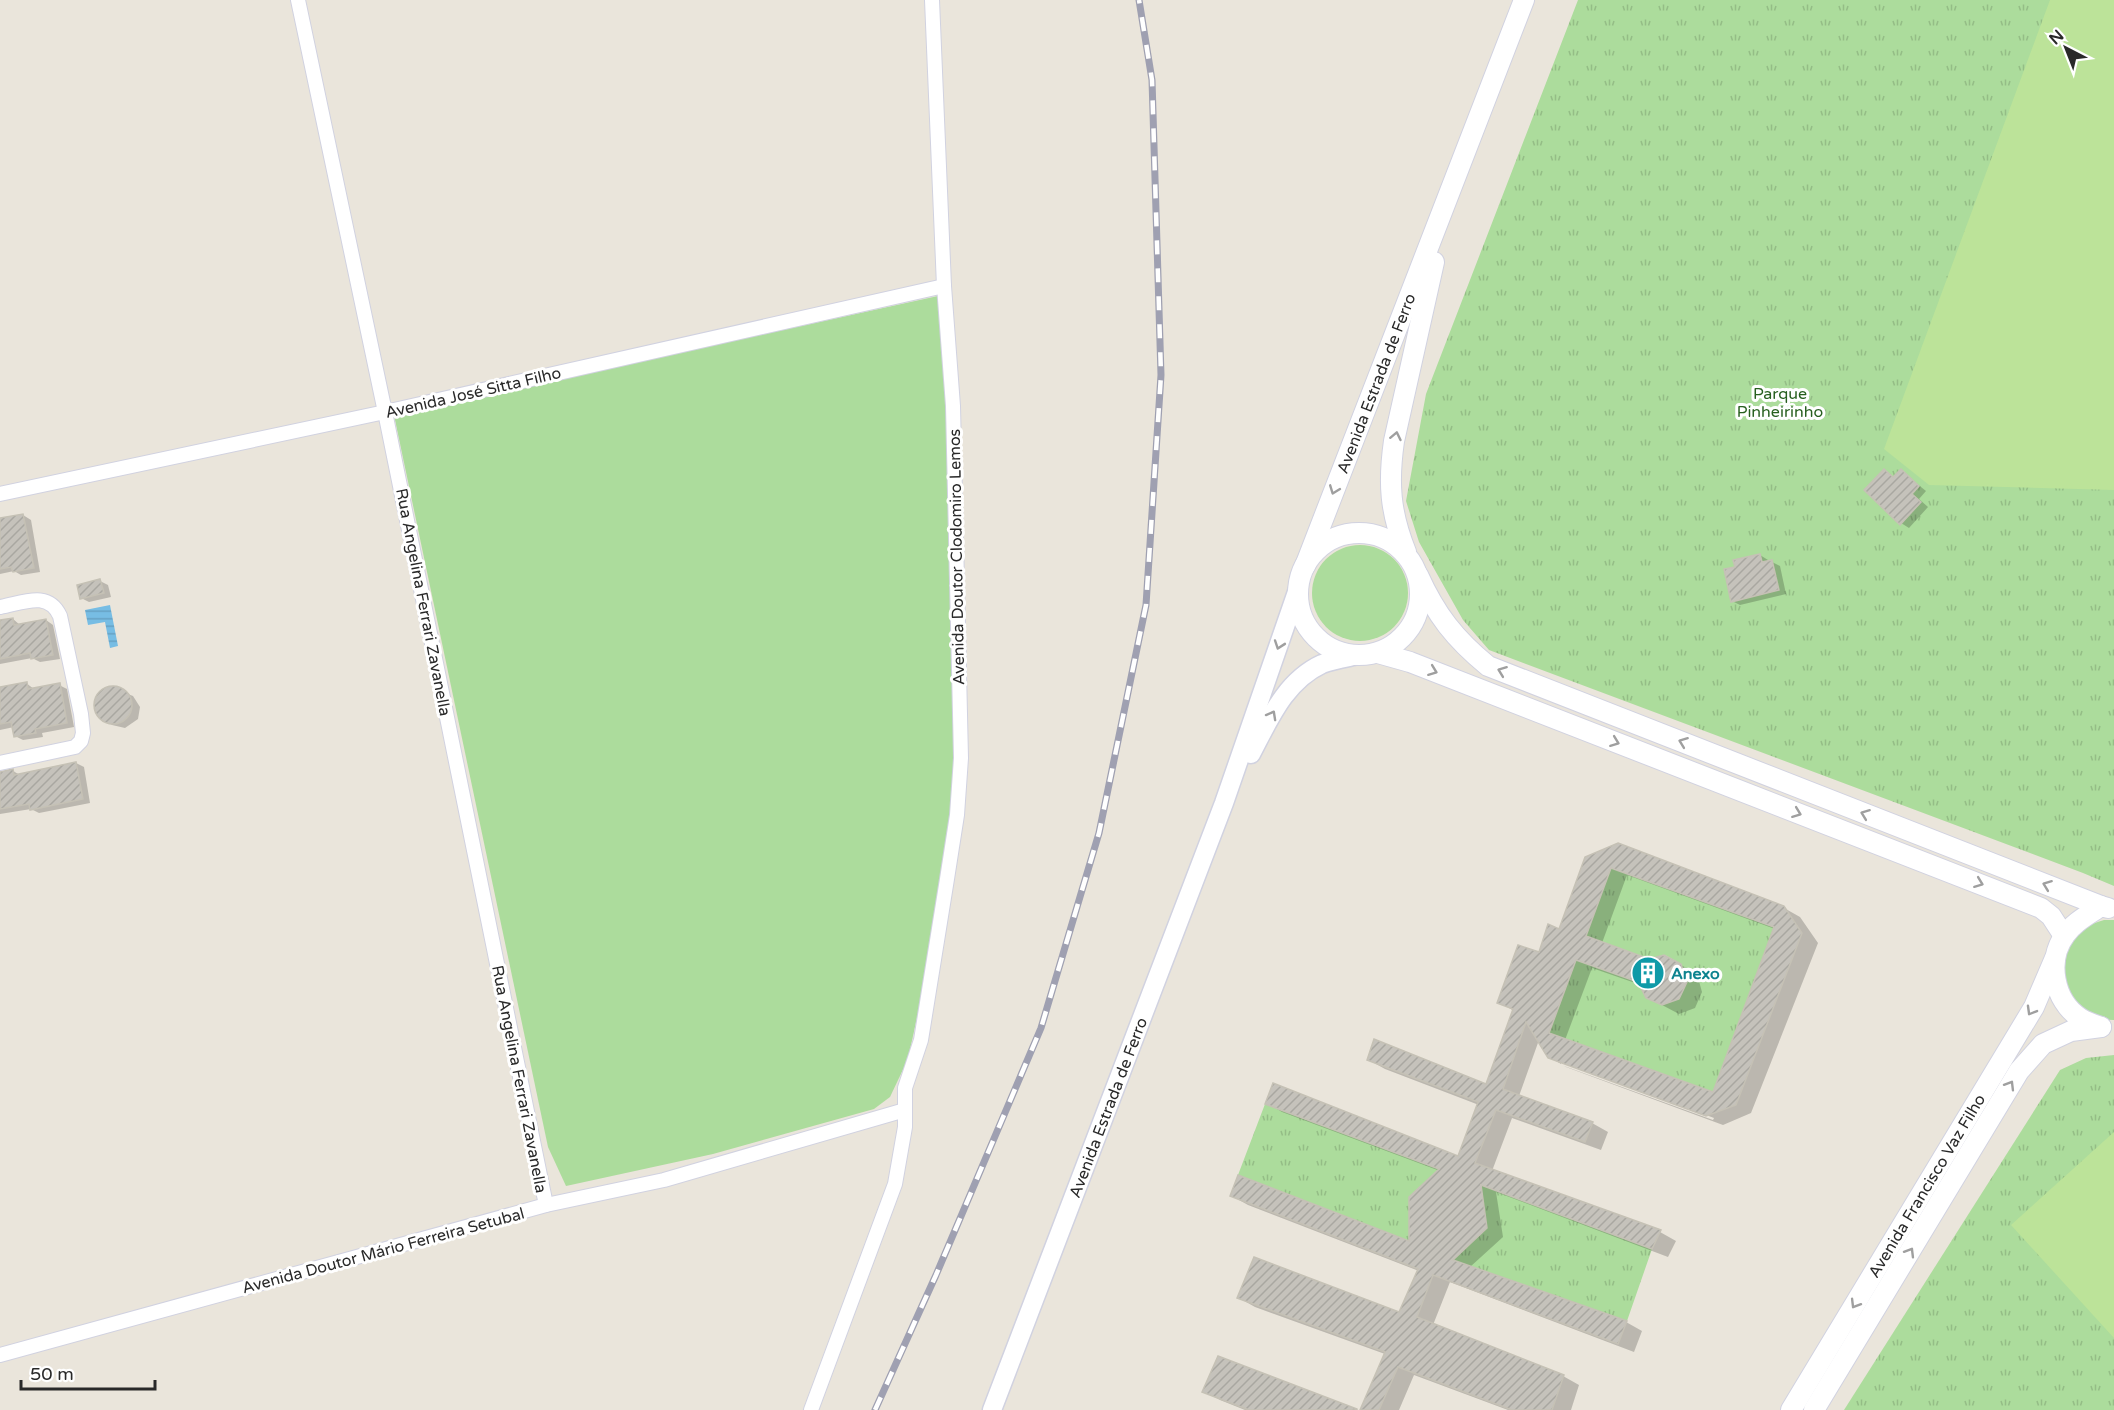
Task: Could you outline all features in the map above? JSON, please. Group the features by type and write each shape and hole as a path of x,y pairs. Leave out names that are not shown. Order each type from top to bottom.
{"main road":[{"name":"Avenida Estrada de Ferro","path":"1448,201 1394,441 1390,469 1392,508 1396,527 1406,554 1418,575 1421,599 1414,622 1399,641 1378,653 1354,656 1331,649 1312,634 1300,613 1298,589 1524,0"},
{"name":"Avenida Estrada de Ferro","path":"1305,566 1319,547 1340,536 1364,533 1387,539 1406,554"},
{"path":"1418,575 1430,602 1446,626 1466,648 1488,666 2108,908"},
{"path":"1378,653 1410,662 2041,908 2051,916 2064,936 2079,920 2108,908"},
{"name":"Avenida Francisco Vaz Filho","path":"1791,1410 2034,1007 2064,936"},
{"path":"2055,958 2055,981 2064,1002 2080,1018 2107,1027"},
{"name":"Avenida Francisco Vaz Filho","path":"1814,1410 2019,1071 2043,1044 2071,1032 2107,1027"}],"street":[{"name":"Rua Angelina Ferrari Zavanella","path":"298,0 385,412 546,1205"},
{"name":"Avenida Doutor Clodomiro Lemos","path":"811,1410 895,1184 905,1127 905,1088 921,1040 957,816 961,758 953,406 944,286 932,0"},
{"name":"Avenida José Sitta Filho","path":"0,494 385,412 944,286"},
{"name":"Avenida Estrada de Ferro","path":"992,1410 1224,803 1298,589"},
{"path":"0,607 42,599 51,602 56,609 60,616 83,733 81,741 75,747 0,763"},
{"name":"Avenida Estrada de Ferro","path":"1224,803 1275,707 1295,682 1323,664 1354,656"},
{"name":"Avenida Doutor Mário Ferreira Setubal","path":"0,1355 546,1205 664,1180 905,1110"}],"green space":[{"name":"Parque Pinheirinho","path":"1578,0 2114,0 2114,886 1489,650 1463,620 1419,542 1406,501 1426,394"},
{"path":"2050,0 2114,0 2114,490 1929,485 1884,449"},
{"path":"938,296 946,405 954,727 953,806 921,999 908,1059 890,1097 874,1109 713,1154 566,1186 548,1147 394,415"},
{"path":"1351,545 1369,545 1387,553 1400,566 1408,584 1405,612 1387,633 1369,641 1351,641 1333,633 1320,620 1312,602 1312,584 1320,566 1333,553"},
{"path":"1611,868 1774,927 1713,1092 1549,1033 1576,960 1638,982 1646,998 1662,1005 1679,999 1687,982 1681,964 1665,955 1649,959 1586,936"},
{"path":"2104,920 2114,920 2114,1020 2098,1018 2083,1012 2069,997 2062,977 2063,956 2073,938 2087,927"},
{"path":"2114,1055 2114,1410 1844,1410 2060,1070 2086,1058"},
{"path":"1265,1104 1439,1169 1409,1197 1409,1241 1238,1175"},
{"path":"2114,1132 2114,1338 2011,1225"},
{"path":"1481,1185 1652,1249 1627,1321 1453,1260 1487,1228"}],"water":[{"path":"110,605 118,646 110,648 105,622 88,625 85,610"}],"building":[{"path":"1884,469 1893,477 1901,469 1919,486 1912,494 1921,502 1900,525 1864,490"},
{"path":"23,514 34,568 13,572 11,567 0,569 0,518"},
{"path":"1760,554 1762,562 1772,560 1779,590 1731,602 1724,569 1735,567 1733,560"},
{"path":"100,579 104,593 80,599 77,585"},
{"path":"13,618 14,625 46,619 53,655 31,659 30,653 0,659 0,620"},
{"path":"27,682 28,689 60,683 67,723 35,729 36,733 14,737 11,722 0,724 0,687"},
{"path":"113,686 126,692 132,705 126,718 113,724 100,718 94,705 100,692"},
{"path":"76,762 83,799 30,810 29,804 0,809 0,772 13,769 14,775"},
{"path":"1618,843 1784,906 1802,933 1736,1105 1706,1116 1548,1058 1526,1022 1503,1089 1593,1122 1585,1142 1496,1110 1475,1163 1661,1230 1652,1249 1481,1185 1487,1228 1453,1260 1627,1321 1618,1344 1433,1275 1417,1317 1564,1375 1552,1410 1512,1410 1398,1367 1379,1410 1360,1410 1385,1352 1237,1298 1254,1257 1399,1312 1418,1269 1230,1196 1238,1175 1409,1241 1409,1197 1439,1169 1265,1104 1273,1083 1458,1156 1478,1102 1367,1060 1374,1039 1486,1084 1513,1009 1497,1003 1518,945 1539,952 1548,924 1559,929 1585,857","holes":["1611,868 1774,927 1713,1092 1549,1033 1576,960 1638,982 1646,998 1662,1005 1679,999 1687,982 1681,964 1664,955 1649,959 1586,936"]},
{"path":"1218,1356 1357,1410 1249,1410 1202,1392"}],"railway":[{"path":"875,1410 936,1275 1041,1028 1099,833 1146,605 1161,375 1152,80 1139,0"}],"place":[{"name":"Anexo","path":"1648,973"}]}
